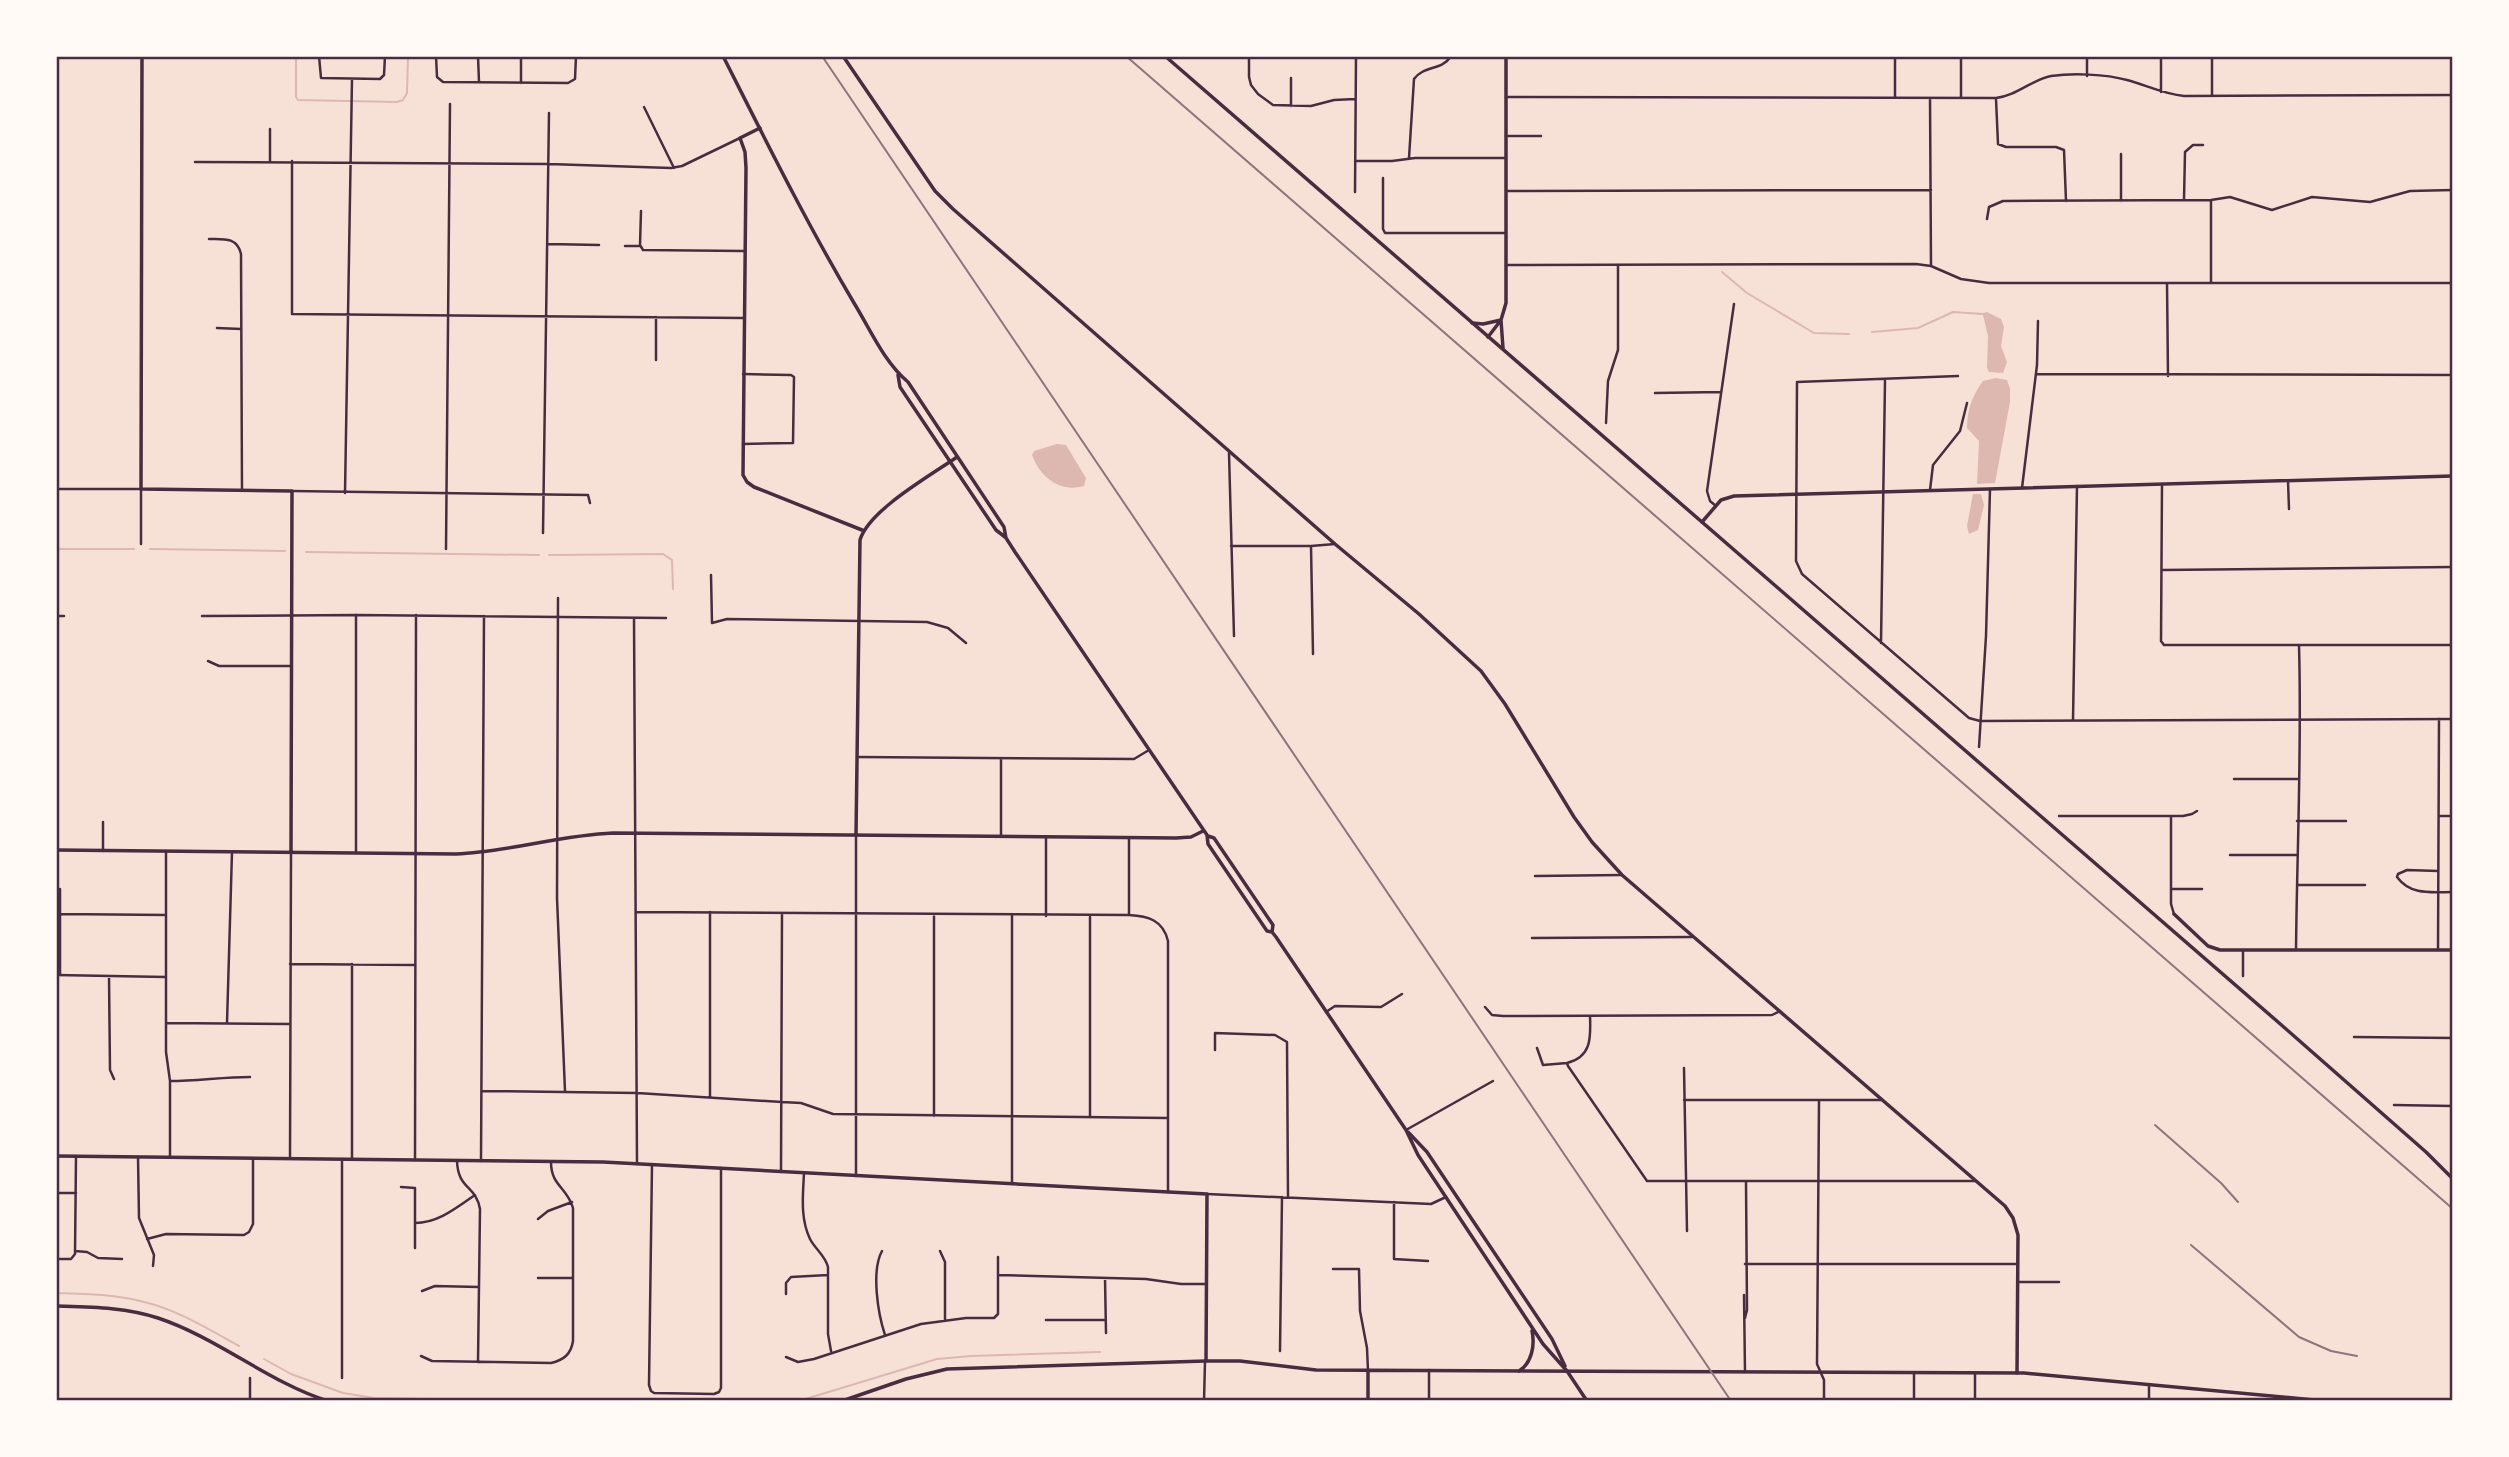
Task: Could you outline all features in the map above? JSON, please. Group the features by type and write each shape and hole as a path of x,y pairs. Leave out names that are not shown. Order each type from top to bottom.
{"street":[{"path":"141,544 142,56"},
{"path":"320,56 321,78 352,79 383,78 385,56"},
{"path":"436,56 436,74 440,81 520,83 571,83 576,76 576,56"},
{"path":"478,56 479,82"},
{"path":"520,83 521,56"},
{"path":"723,56 827,256 897,373 900,387 996,530 1006,538 1205,833 1208,844 1267,931 1272,932"},
{"path":"843,56 935,191 953,209 1335,544 1419,614 1486,676 1581,827 1622,875 2005,1206 2014,1217 2018,1235 2017,1373"},
{"path":"1165,56 2278,1022 2453,1179"},
{"path":"1249,56 1249,79 1254,90 1270,103 1315,106 1334,100 1356,99"},
{"path":"1355,192 1356,56"},
{"path":"1409,158 1414,79 1423,70 1443,65 1451,56"},
{"path":"1488,337 1506,308 1506,56"},
{"path":"1895,56 1895,97"},
{"path":"1961,56 1961,98"},
{"path":"2087,56 2087,76"},
{"path":"2161,56 2161,92"},
{"path":"2212,56 2212,96"},
{"path":"1507,97 1996,98 2009,95 2047,77 2087,76 2126,80 2161,92 2212,96 2453,95"},
{"path":"1291,78 1291,106"},
{"path":"345,492 352,79"},
{"path":"1930,97 1931,266"},
{"path":"1996,98 1997,143"},
{"path":"446,549 450,104"},
{"path":"644,107 674,168"},
{"path":"543,533 549,113"},
{"path":"195,162 549,164 674,168 760,128"},
{"path":"270,129 270,161"},
{"path":"1506,136 1541,136"},
{"path":"740,138 745,153 743,475 749,484 797,506 863,530"},
{"path":"1992,146 1997,143"},
{"path":"1997,143 2003,147 2065,148 2066,201"},
{"path":"2184,200 2185,152 2193,145 2203,145"},
{"path":"2121,154 2121,201"},
{"path":"1355,161 1506,158"},
{"path":"292,161 292,314 744,318"},
{"path":"1383,178 1385,233 1506,233"},
{"path":"1507,191 1931,190"},
{"path":"1987,219 1989,207 1999,201 2211,200 2230,197 2272,210 2312,197 2370,202 2417,190 2453,190"},
{"path":"2211,200 2211,283"},
{"path":"640,246 641,211"},
{"path":"209,239 232,240 241,251 242,490"},
{"path":"548,244 599,245"},
{"path":"625,246 640,246 645,250 744,251"},
{"path":"1506,264 1893,264 1931,266 1961,279 1981,282 2453,283"},
{"path":"1606,423 1608,381 1618,350 1618,264"},
{"path":"2167,283 2168,376"},
{"path":"1716,506 1707,491 1734,304"},
{"path":"656,317 656,360"},
{"path":"1472,323 1501,320"},
{"path":"1501,320 1503,351"},
{"path":"2022,488 2036,374 2038,321"},
{"path":"217,328 241,329"},
{"path":"897,373 908,382 1004,527 1006,538"},
{"path":"743,374 794,377 793,443 743,444"},
{"path":"2036,374 2453,375"},
{"path":"1958,376 1797,383 1796,561 1798,570 1969,718 1980,721 2453,719"},
{"path":"1881,643 1885,380"},
{"path":"1655,393 1721,392"},
{"path":"1930,490 1933,465 1960,432 1967,403"},
{"path":"1229,450 1234,636"},
{"path":"856,1176 858,550 863,530 878,513 957,457"},
{"path":"1702,522 1721,500 1729,496 2453,476"},
{"path":"2288,480 2289,509"},
{"path":"2162,484 2162,643 2453,645"},
{"path":"2073,720 2077,486"},
{"path":"56,489 588,495 590,503"},
{"path":"1979,747 1986,636 1990,489"},
{"path":"290,1158 292,491"},
{"path":"1231,546 1335,544"},
{"path":"1311,546 1313,654"},
{"path":"2162,570 2453,567"},
{"path":"711,575 712,623 727,619 934,623 948,628 966,643"},
{"path":"558,598 557,922 565,1091"},
{"path":"202,616 292,614 666,618"},
{"path":"356,615 356,853"},
{"path":"415,1160 416,615"},
{"path":"56,616 64,616"},
{"path":"481,1161 484,616"},
{"path":"634,618 637,1164"},
{"path":"2296,950 2301,720 2299,645"},
{"path":"208,661 219,666 292,666"},
{"path":"2438,950 2439,719"},
{"path":"856,757 1134,759 1149,750"},
{"path":"1001,758 1001,836"},
{"path":"2234,779 2298,779"},
{"path":"2059,816 2171,817 2188,816 2196,811"},
{"path":"2439,816 2453,816"},
{"path":"2171,817 2171,889 2174,914 2208,946 2220,950 2453,950"},
{"path":"2297,821 2346,821"},
{"path":"103,822 103,851"},
{"path":"56,850 482,852 588,834 634,833 1186,838 1205,833 1214,838 1272,925 1272,932 1406,1130 1418,1155 1543,1344 1567,1371 1587,1401"},
{"path":"1046,837 1046,916"},
{"path":"1129,837 1129,915"},
{"path":"166,851 166,1056 170,1081 170,1157"},
{"path":"227,1023 232,852"},
{"path":"2230,855 2297,855"},
{"path":"2438,871 2406,870 2397,877 2415,892 2453,892"},
{"path":"1535,876 1622,875"},
{"path":"2297,885 2365,885"},
{"path":"60,889 58,975 166,977"},
{"path":"2171,889 2202,889"},
{"path":"636,912 1129,915 1156,921 1168,941 1168,1192"},
{"path":"710,912 710,1097"},
{"path":"781,1172 782,913"},
{"path":"60,914 166,915"},
{"path":"934,914 934,1116"},
{"path":"1012,915 1012,1184"},
{"path":"1090,916 1090,1117"},
{"path":"1532,938 1696,937"},
{"path":"2243,976 2244,950"},
{"path":"290,964 415,965"},
{"path":"352,964 352,1159"},
{"path":"109,976 110,1070 114,1079"},
{"path":"1326,1012 1335,1006 1381,1007 1402,994"},
{"path":"1485,1007 1489,1013 1496,1016 1772,1015 1780,1010"},
{"path":"1536,1048 1543,1065 1567,1063 1584,1055 1590,1016"},
{"path":"166,1023 290,1024"},
{"path":"1215,1050 1215,1033 1275,1035 1287,1042 1288,1197"},
{"path":"2354,1037 2453,1038"},
{"path":"1567,1063 1569,1070 1646,1181 1976,1181"},
{"path":"1684,1068 1686,1231"},
{"path":"170,1081 250,1077"},
{"path":"1406,1130 1493,1081"},
{"path":"482,1091 565,1091 710,1097 801,1103 833,1114 856,1115 1167,1118"},
{"path":"1684,1100 1882,1100"},
{"path":"1819,1101 1817,1364 1824,1380 1824,1401"},
{"path":"2394,1105 2453,1105"},
{"path":"1406,1130 1427,1152 1481,1232 1552,1339 1567,1371"},
{"path":"56,1156 637,1164 1430,1204 1446,1197"},
{"path":"56,1259 71,1259 75,1251 76,1156"},
{"path":"138,1157 139,1216 154,1255 153,1266"},
{"path":"147,1239 166,1234 244,1235 249,1232 253,1224 253,1158"},
{"path":"342,1159 342,1378"},
{"path":"457,1161 459,1177 475,1195 480,1209 478,1362"},
{"path":"421,1356 432,1361 551,1363 564,1358 572,1348 574,1213 572,1202 554,1181 551,1162"},
{"path":"652,1165 651,1391 714,1394 719,1392 721,1386 721,1168"},
{"path":"804,1173 804,1224 813,1245 826,1261 831,1353"},
{"path":"1745,1372 1743,1309 1746,1182"},
{"path":"401,1187 415,1188 415,1248"},
{"path":"56,1193 76,1193"},
{"path":"1198,1401 1204,1401 1206,1361 1208,1194"},
{"path":"415,1223 426,1223 444,1216 475,1195"},
{"path":"1280,1351 1282,1197"},
{"path":"538,1219 548,1211 572,1202"},
{"path":"1394,1202 1394,1259 1428,1261"},
{"path":"75,1251 87,1251 100,1259 122,1259"},
{"path":"882,1251 878,1262 878,1307 885,1335"},
{"path":"940,1251 945,1262 945,1320"},
{"path":"786,1357 798,1362 806,1361 921,1324 996,1316 998,1257"},
{"path":"1745,1264 2018,1264"},
{"path":"1333,1269 1359,1269 1360,1311 1367,1348 1368,1401"},
{"path":"786,1294 786,1283 792,1277 828,1275"},
{"path":"998,1275 1146,1279 1206,1284"},
{"path":"538,1278 573,1278"},
{"path":"1105,1278 1105,1333"},
{"path":"2018,1282 2060,1282"},
{"path":"422,1291 435,1286 479,1287"},
{"path":"56,1306 124,1310 161,1319 291,1387 328,1401"},
{"path":"1046,1320 1105,1320"},
{"path":"1519,1371 1529,1363 1533,1346 1531,1325"},
{"path":"842,1401 915,1376 947,1369 1206,1361 1250,1362 1316,1370 1368,1371 2017,1373 2325,1401"},
{"path":"1429,1370 1429,1401"},
{"path":"1914,1373 1914,1401"},
{"path":"1975,1373 1975,1401"},
{"path":"250,1378 250,1401"},
{"path":"2149,1384 2149,1401"}],"shaded area":[{"path":"1987,312 2001,319 2004,327 2001,346 2007,362 2003,373 1989,372 1987,368 1988,336 1983,313"},
{"path":"1996,378 2007,380 2010,402 1995,483 1977,484 1979,441 1967,428 1969,409 1983,381"},
{"path":"1057,444 1066,445 1086,478 1084,486 1075,488 1059,485 1040,470 1032,455 1034,451"},
{"path":"1973,494 1981,494 1984,505 1978,530 1969,534 1967,526"}],"waterway":[{"path":"296,56 298,100 397,102 403,100 407,93 408,56"},
{"path":"1722,272 1747,293 1814,333 1849,334"},
{"path":"1872,332 1918,328 1953,312 1983,314"},
{"path":"56,549 134,549"},
{"path":"150,549 285,551"},
{"path":"306,552 539,555"},
{"path":"549,555 663,554 672,560 673,589"},
{"path":"56,1293 111,1296 157,1305 239,1346"},
{"path":"799,1401 937,1359 1100,1352"},
{"path":"264,1359 291,1374 343,1393 374,1398 538,1401"}],"railway":[{"path":"822,56 1731,1401"},
{"path":"1126,56 2453,1209"},
{"path":"2155,1125 2221,1183 2238,1202"},
{"path":"2191,1245 2299,1337 2331,1351 2357,1356"}]}
